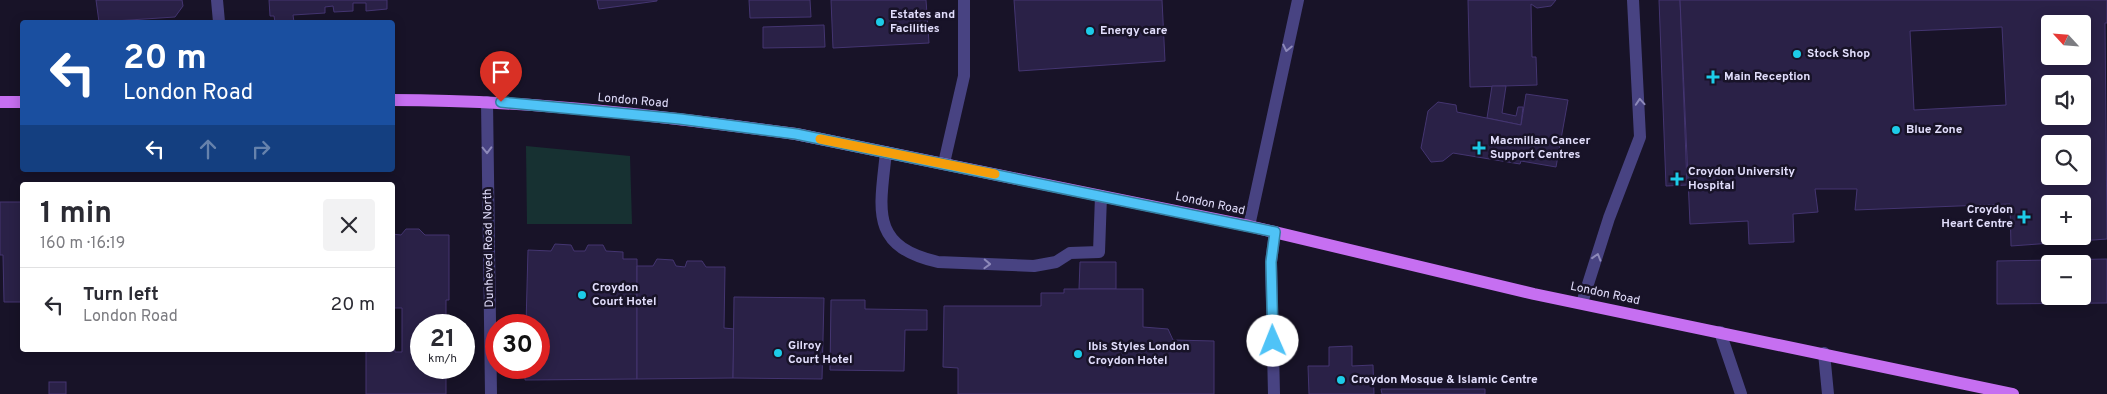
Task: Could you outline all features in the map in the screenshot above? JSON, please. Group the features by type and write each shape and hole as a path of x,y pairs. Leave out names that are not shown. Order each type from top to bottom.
{"main road":[{"name":"London Road","path":"395,100 487,102 725,124 796,134 1248,226 1582,303 2013,394"},
{"path":"0,102 20,102"}],"street":[{"path":"217,0 219,20"},
{"path":"944,163 964,76 964,0"},
{"path":"1248,226 1298,0"},
{"path":"1582,303 1609,218 1640,137 1633,0"},
{"name":"Dunheved Road North","path":"487,102 491,394"},
{"path":"886,152 882,196 885,228 898,246 916,256 938,262 1034,266 1056,262 1070,253 1099,252 1102,196"},
{"path":"1274,394 1271,262 1275,232"},
{"path":"1720,332 1741,394"},
{"path":"1824,353 1828,394"}],"green space":[{"path":"526,146 630,156 632,224 527,224"}],"building":[{"path":"96,0 182,0 183,6 175,17 99,20"},
{"path":"269,0 387,0 387,9 366,11 366,3 353,3 353,11 334,12 333,6 325,7 325,13 293,15 294,20 275,20 274,16 270,16"},
{"path":"597,0 657,0 657,1 599,9"},
{"path":"749,0 810,0 811,17 750,18"},
{"name":"Estates and Facilities","path":"831,0 926,0 929,43 833,48"},
{"name":"Energy care","path":"1014,0 1162,0 1165,61 1019,71"},
{"path":"1468,0 1556,0 1551,6 1537,8 1531,4 1532,57 1536,57 1537,85 1470,87"},
{"path":"1659,0 1680,0 1687,185 1666,186"},
{"name":"Blue Zone","path":"1680,0 2107,0 2107,23 2105,23 2107,239 2091,240 2091,195 2041,195 2041,244 2011,246 2010,204 1855,210 1857,189 1815,189 1818,212 1793,214 1794,242 1749,244 1748,221 1690,224","holes":["2002,27 2006,105 1914,110 1910,31"]},
{"path":"824,25 825,47 763,48 763,27"},
{"path":"1492,86 1506,86 1502,113 1516,116 1518,107 1523,107 1521,125 1487,118"},
{"path":"1526,94 1568,100 1556,167 1521,161 1520,164 1453,153 1443,161 1431,162 1421,148 1428,111 1438,102 1456,105 1457,112 1521,125"},
{"path":"0,202 20,202 20,302 4,302 3,255 0,255"},
{"path":"406,229 419,229 425,235 449,235 449,300 446,300 446,314 410,314 410,379 446,379 446,394 366,394 366,352 402,352 402,308 395,308 395,234 401,235"},
{"name":"Croydon Court Hotel","path":"555,244 571,245 574,251 585,251 588,245 603,245 606,251 623,252 623,259 637,259 637,379 525,380 550,379 550,314 526,314 528,250 551,251"},
{"path":"657,259 673,260 676,266 685,267 687,261 702,261 706,267 725,267 724,328 734,329 733,378 637,379 637,266 653,266"},
{"path":"2091,259 2107,259 2107,303 2091,303"},
{"path":"2041,260 2041,304 1997,304 1997,261"},
{"path":"1080,262 1116,262 1116,289 1079,289"},
{"name":"Ibis Styles London Croydon Hotel","path":"1064,289 1143,289 1143,327 1168,329 1173,340 1214,341 1214,394 958,394 958,368 943,367 944,306 1041,306 1041,293 1064,293"},
{"name":"Gilroy Court Hotel","path":"734,297 824,298 822,379 733,378"},
{"path":"831,300 865,300 865,309 927,310 927,330 905,330 904,371 830,370"},
{"name":"Croydon Mosque & Islamic Centre","path":"1352,346 1352,366 1373,365 1374,394 1309,394 1308,366 1329,366 1329,347"},
{"path":"49,382 66,382 66,394 49,394"},
{"path":"1381,389 1485,389 1485,394 1382,394"}],"slow traffic":[{"path":"820,139 995,174"}],"place":[{"name":"Estates and Facilities","path":"880,22"},
{"name":"Energy care","path":"1090,31"},
{"name":"Stock Shop","path":"1797,54"},
{"name":"Main Reception","path":"1713,77"},
{"name":"Blue Zone","path":"1896,130"},
{"name":"Macmillan Cancer Support Centres","path":"1479,148"},
{"name":"Croydon University Hospital","path":"1677,179"},
{"name":"Croydon Heart Centre","path":"2024,217"},
{"name":"Croydon Court Hotel","path":"582,295"},
{"name":"Gilroy Court Hotel","path":"778,353"},
{"name":"Ibis Styles London Croydon Hotel","path":"1078,354"},
{"name":"Croydon Mosque & Islamic Centre","path":"1341,380"}],"route":[{"path":"501,102 680,119 796,134 1275,232 1271,262 1273,341"}]}
